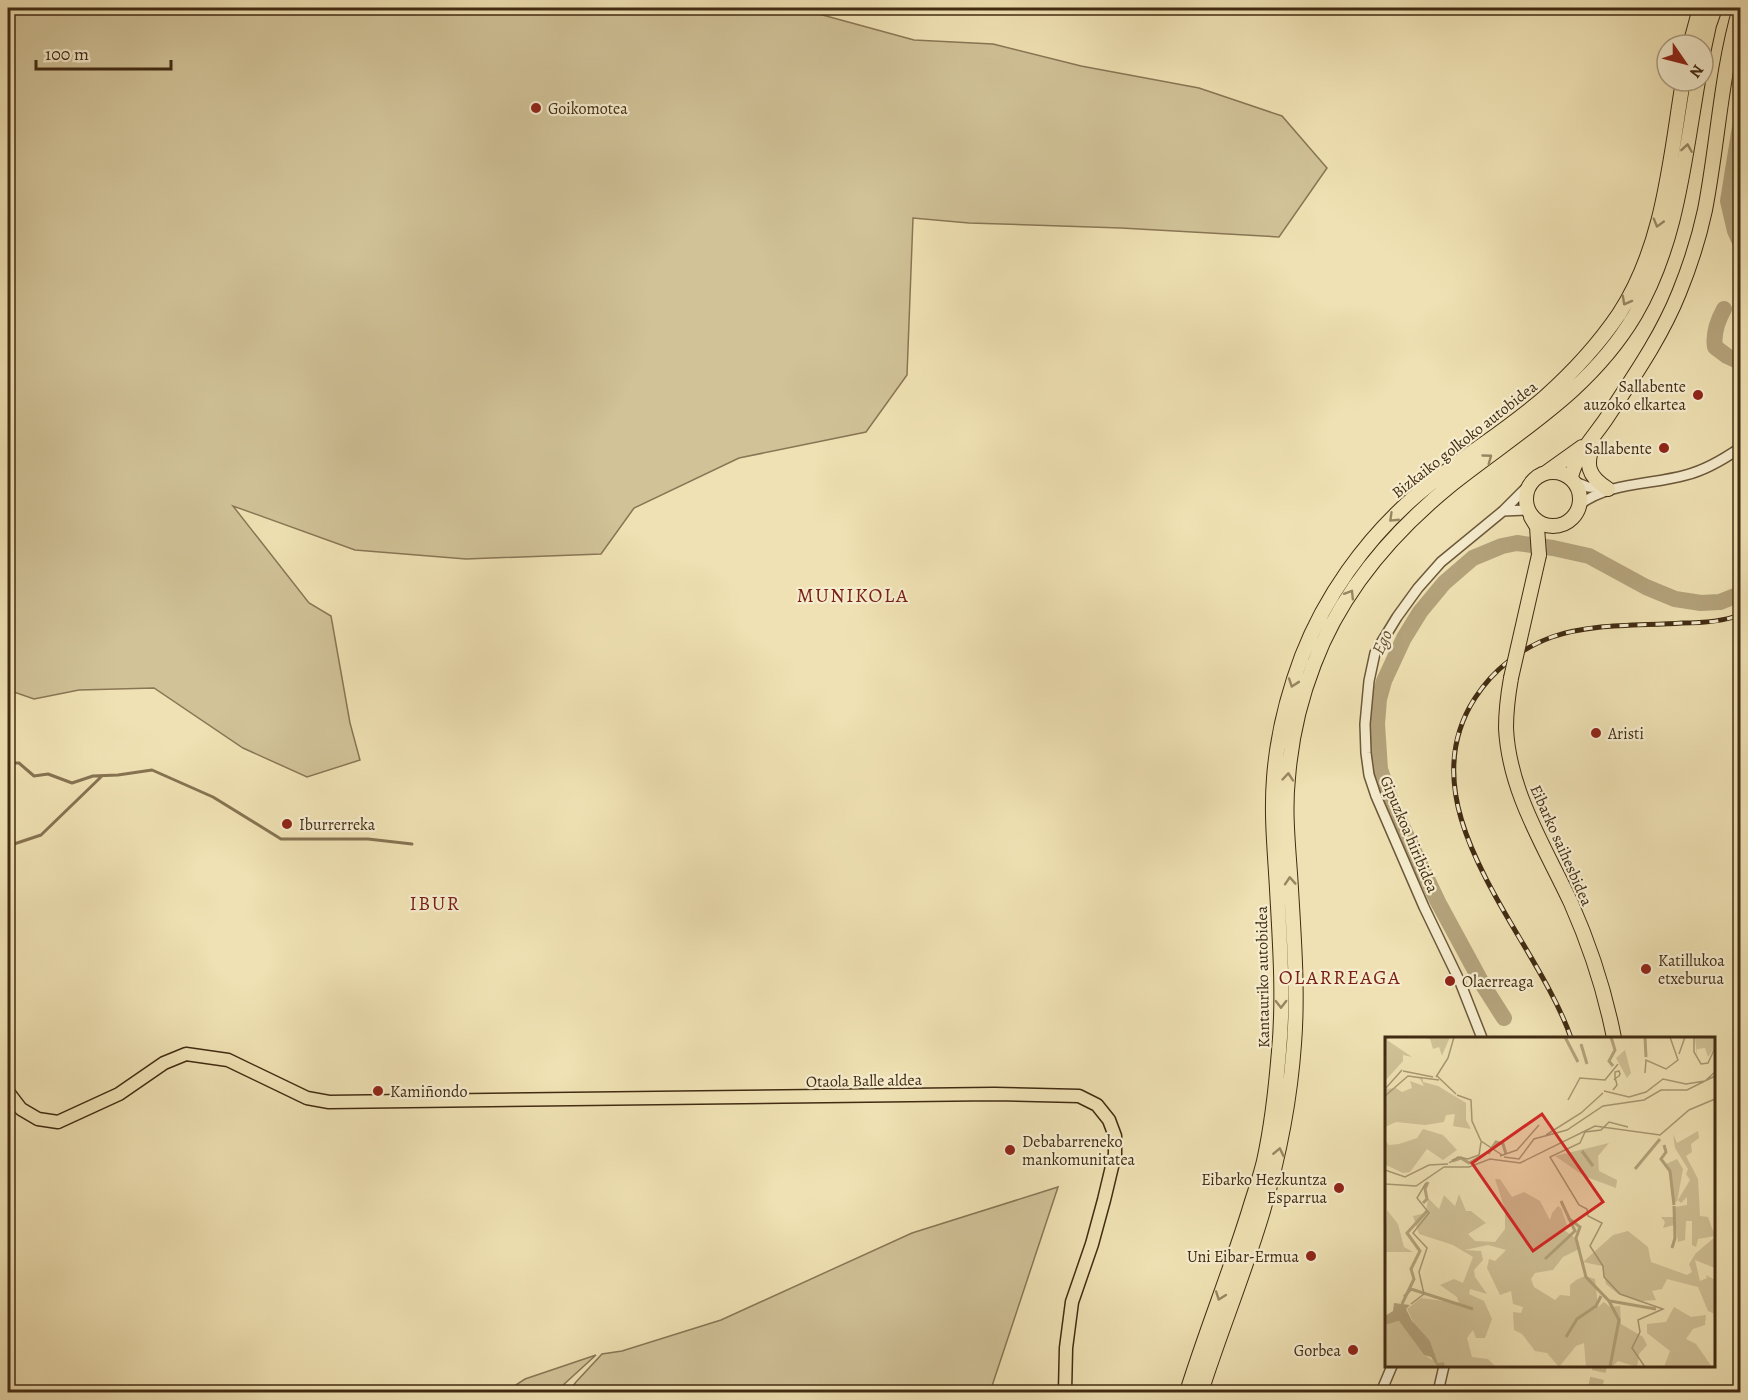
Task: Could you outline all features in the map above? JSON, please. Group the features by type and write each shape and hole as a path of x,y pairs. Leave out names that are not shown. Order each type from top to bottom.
{"highway":[{"path":"1693,33 1700,8"},
{"path":"1707,33 1715,8"},
{"path":"1610,489 1594,478 1588,462 1594,441 1604,422 1661,331 1679,294 1694,254 1705,211 1724,79 1740,8"},
{"path":"1657,251 1681,93"},
{"path":"1657,251 1677,206 1696,93"},
{"name":"Bizkaiko golkoko autobidea","path":"1280,835 1299,709 1315,662 1335,619 1354,589 1396,534 1422,509 1552,409 1596,367 1623,334 1635,315 1650,286 1657,251"},
{"path":"1543,540 1576,513 1580,497 1573,480 1577,460 1604,422"},
{"path":"1563,525 1546,526 1529,513 1525,502 1528,486 1533,480 1589,442"},
{"path":"1547,472 1555,472 1573,480"},
{"name":"Eibarko saihesbidea","path":"1529,513 1543,540 1511,678 1506,728 1513,770 1530,818 1572,905 1589,948 1601,983 1614,1037"},
{"name":"Kantauriko autobidea","path":"1187,1392 1198,1355 1229,1274 1264,1163 1274,1104 1281,1011 1278,925 1280,835"},
{"name":"Kantauriko autobidea","path":"1201,1392 1263,1212 1283,1134 1289,1099 1294,1044 1293,927 1280,835"}],"main road":[{"name":"Otaola Balle aldea","path":"8,1092 21,1109 38,1119 58,1122 119,1094 164,1063 186,1054 228,1060 307,1098 329,1102 1004,1094 1079,1096 1096,1105 1109,1120 1115,1136 1115,1154 1092,1244 1072,1302 1066,1348 1065,1392"}],"street":[{"path":"1579,505 1610,489 1688,475 1724,459 1740,448"},
{"path":"1573,480 1588,487 1610,489"},
{"name":"Gipuzkoa hiribidea","path":"1481,1034 1376,796 1369,775 1365,724 1368,681 1375,653 1418,588 1441,562 1503,511 1528,486"},
{"path":"1503,511 1529,513"},
{"path":"1382,1392 1391,1367"},
{"path":"1438,1392 1444,1367"}],"shaded area":[{"path":"8,8 810,8 819,14 914,40 993,44 1081,66 1199,88 1282,116 1327,168 1279,237 1121,228 969,223 913,218 907,375 866,432 739,458 634,508 601,554 466,559 355,550 233,506 309,603 331,616 350,723 360,760 307,777 243,748 154,688 79,690 34,699 8,690"},
{"path":"1058,1187 990,1392 568,1392 602,1354 622,1351 721,1320 912,1233"},
{"path":"596,1355 558,1392 505,1392 525,1379"}],"waterway":[{"path":"1740,127 1728,201 1740,242"},
{"name":"Ego","path":"1724,309 1716,328 1715,347 1740,362"},
{"name":"Ego","path":"1504,1018 1483,985 1438,902 1392,805 1380,769 1377,724 1379,699 1384,681 1404,638 1420,612 1444,583 1473,558 1502,546 1517,543 1589,556 1646,587 1675,599 1701,603 1720,602 1740,594"},
{"name":"Iburrerreka","path":"8,763 19,763 34,776 48,774 72,783 93,776 152,770 213,797 281,839 368,839 412,844"},
{"path":"8,846 41,835 102,776"}],"tunnel":[{"path":"1594,1392 1600,1367"}],"railway":[{"path":"1571,1037 1554,998 1482,872 1464,828 1454,784 1457,741 1475,698 1482,688 1499,669 1529,647 1552,637 1584,629 1704,622 1740,615"}],"place":[{"name":"Goikomotea","path":"536,108"},
{"name":"Sallabente auzoko elkartea","path":"1698,395"},
{"name":"Sallabente","path":"1664,448"},
{"name":"Aristi","path":"1596,733"},
{"name":"Iburrerreka","path":"287,824"},
{"name":"Katillukoa etxeburua","path":"1646,969"},
{"name":"Olaerreaga","path":"1450,981"},
{"name":"Kamiñondo","path":"378,1091"},
{"name":"Debabarreneko mankomunitatea","path":"1010,1150"},
{"name":"Eibarko Hezkuntza Esparrua","path":"1339,1188"},
{"name":"Uni Eibar-Ermua","path":"1311,1256"},
{"name":"Gorbea","path":"1353,1350"}],"district":[{"name":"MUNIKOLA","path":"853,595"},
{"name":"IBUR","path":"435,903"},
{"name":"OLARREAGA","path":"1340,977"}]}
